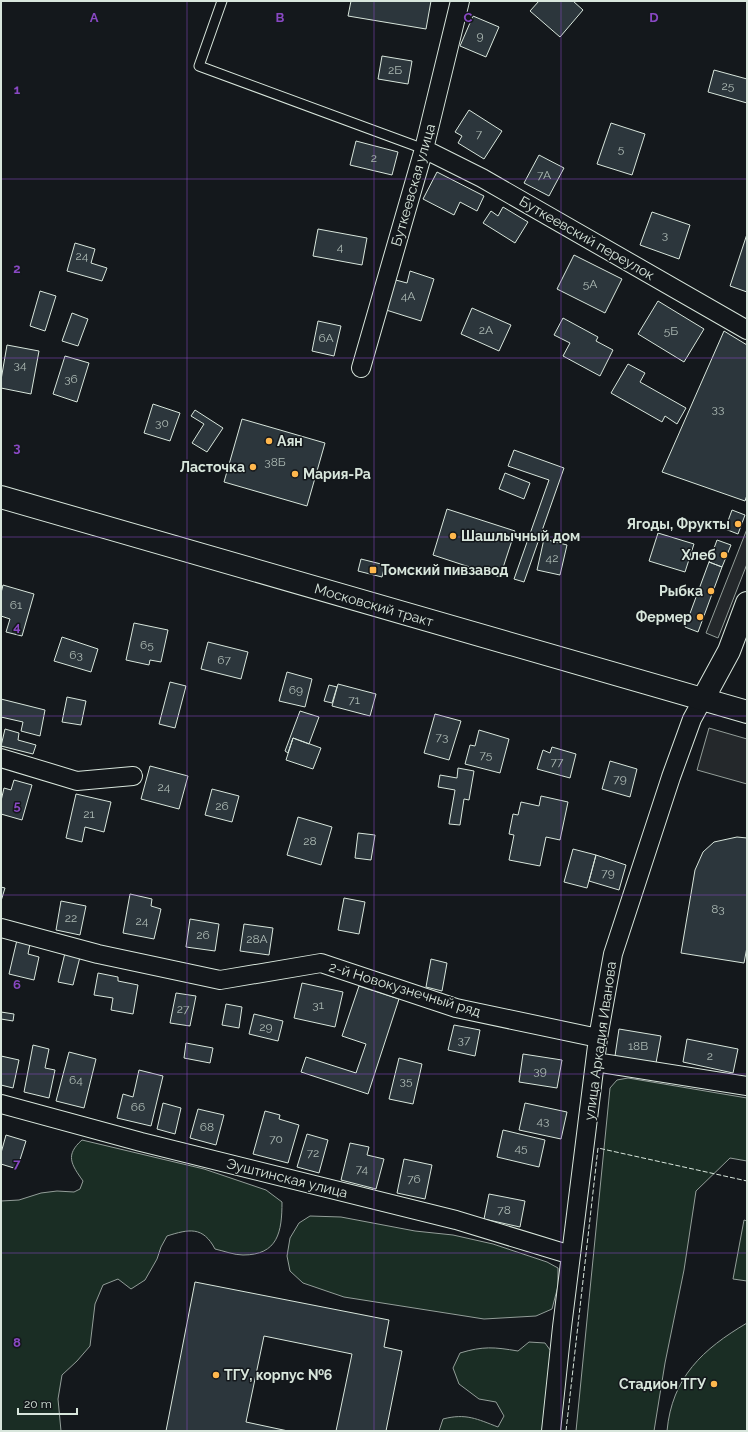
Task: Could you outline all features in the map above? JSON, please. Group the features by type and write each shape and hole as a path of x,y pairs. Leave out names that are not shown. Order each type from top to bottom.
{"main road":[{"name":"Московский тракт","path":"1,497 747,712"},
{"name":"улица Аркадия Иванова","path":"703,699 729,651 747,603"}],"street":[{"name":"Буткеевская улица","path":"361,368 424,149 460,1"},
{"name":"Буткеевский переулок","path":"424,149 482,178 747,330"},
{"name":"улица Аркадия Иванова","path":"551,1431 598,1038 613,954 671,777 692,719 703,699"},
{"path":"1,758 77,781 133,776"},
{"name":"2-й Новокузнечный ряд","path":"1,928 98,954 220,980 321,963 456,1008 598,1038"},
{"path":"595,1062 747,1086"},
{"name":"Эуштинская улица","path":"1,1104 141,1142 456,1220 571,1255"}],"lane":[{"path":"222,1 199,66 424,149"}],"green space":[{"path":"628,1078 747,1098 747,1161 730,1158 696,1191 684,1270 665,1363 654,1431 576,1431 610,1088 617,1080"},
{"path":"82,1140 204,1169 266,1190 282,1202 279,1232 276,1240 264,1251 255,1254 243,1255 215,1249 206,1236 195,1231 182,1232 167,1236 157,1259 145,1280 131,1289 118,1279 103,1285 95,1304 90,1346 62,1375 58,1399 61,1431 1,1431 1,1201 19,1200 41,1193 57,1191 74,1192 80,1189 83,1181 75,1170 72,1155 73,1150"},
{"path":"310,1216 341,1217 415,1231 453,1235 493,1244 547,1262 558,1268 558,1286 552,1309 536,1316 484,1319 344,1297 303,1283 290,1271 287,1256 290,1238 299,1223"},
{"path":"744,1220 747,1221 747,1281 733,1279"},
{"name":"Стадион ТГУ","path":"747,1323 747,1431 667,1431 675,1395 692,1366 717,1343"},
{"path":"529,1342 545,1343 553,1354 545,1431 439,1431 443,1419 451,1417 477,1419 498,1427 504,1416 496,1402 479,1399 459,1384 453,1368 460,1353 475,1349 489,1348 518,1351"}],"shaded area":[{"path":"747,529 747,564 718,638 706,633"},
{"path":"709,728 747,739 747,784 697,770"}],"building":[{"path":"351,1 431,1 426,29 348,16"},
{"path":"539,1 573,1 583,10 560,37 530,11"},
{"path":"473,16 499,27 486,57 460,46"},
{"path":"382,56 412,61 408,84 378,79"},
{"path":"714,70 747,79 747,103 708,92"},
{"path":"469,110 502,131 484,159 458,143 462,136 455,132"},
{"path":"611,123 645,134 632,175 597,164"},
{"path":"356,141 398,152 392,175 350,165"},
{"path":"539,155 564,168 549,196 524,183"},
{"path":"437,172 484,196 477,211 460,202 454,215 423,199"},
{"path":"503,207 528,222 515,243 483,223 491,211 498,216"},
{"path":"652,212 690,225 679,259 640,245"},
{"path":"318,229 367,238 362,265 313,256"},
{"path":"747,234 747,292 730,286"},
{"path":"75,243 95,249 91,263 107,268 102,281 67,271"},
{"path":"574,255 622,279 605,313 557,289"},
{"path":"410,271 434,279 421,321 383,309 392,279 407,283"},
{"path":"40,291 56,296 45,331 30,326"},
{"path":"658,301 704,329 684,362 638,334"},
{"path":"472,308 511,325 499,351 461,334"},
{"path":"72,313 88,319 78,346 62,341"},
{"path":"563,318 598,337 596,341 613,350 600,376 563,356 570,343 554,335"},
{"path":"318,321 341,326 334,356 312,351"},
{"path":"724,331 747,345 747,495 745,501 662,472"},
{"path":"7,345 39,351 31,394 1,388"},
{"path":"65,356 89,363 77,402 53,394"},
{"path":"628,364 645,373 640,382 686,408 677,424 665,416 662,422 611,393"},
{"path":"153,404 180,413 170,441 144,433"},
{"path":"195,410 223,428 207,452 192,443 204,424 191,416"},
{"path":"242,419 325,443 307,506 224,482"},
{"path":"514,450 564,468 524,582 514,579 549,480 508,466"},
{"path":"505,473 530,483 524,499 499,489"},
{"path":"447,509 515,531 500,577 433,555"},
{"path":"732,510 745,515 738,534 725,529"},
{"path":"658,533 694,544 685,572 649,561"},
{"path":"544,539 567,545 560,575 537,570"},
{"path":"717,540 731,545 722,567 709,562"},
{"path":"361,559 385,565 382,577 358,571"},
{"path":"709,562 722,567 698,632 685,627"},
{"path":"3,585 34,594 22,636 6,632 10,619 1,616 1,593"},
{"path":"134,623 168,630 161,662 150,660 149,665 126,660"},
{"path":"62,637 98,649 91,672 54,661"},
{"path":"208,642 248,652 241,679 201,669"},
{"path":"287,672 312,679 305,707 279,701"},
{"path":"170,682 186,686 175,728 159,724"},
{"path":"338,684 376,694 370,716 332,706"},
{"path":"329,685 337,687 332,703 324,701"},
{"path":"67,697 86,701 81,725 62,722"},
{"path":"1,699 45,710 40,736 21,731 23,722 1,717"},
{"path":"300,711 319,717 309,744 293,738 288,753 285,751"},
{"path":"435,714 461,721 449,760 424,753"},
{"path":"5,729 19,733 18,740 36,745 33,754 1,746"},
{"path":"479,730 509,739 500,773 465,764 470,745 475,746"},
{"path":"293,738 321,748 313,769 286,760"},
{"path":"552,747 576,754 570,778 537,769 543,750 550,753"},
{"path":"610,761 637,769 630,797 602,789"},
{"path":"150,766 188,776 179,809 141,799"},
{"path":"458,768 474,771 469,800 464,799 460,825 449,824 455,790 438,787 440,775 457,778"},
{"path":"14,780 32,785 22,820 1,814 1,801 4,788 11,790"},
{"path":"212,789 239,796 232,822 205,815"},
{"path":"76,794 111,802 104,832 85,827 82,842 66,838"},
{"path":"541,796 568,802 560,840 546,837 540,866 509,860 514,835 509,834 513,814 518,815 521,802 539,806"},
{"path":"298,817 332,827 321,865 287,855"},
{"path":"358,833 375,835 371,860 355,858"},
{"path":"737,837 747,838 747,947 744,963 681,953 695,870 703,852 714,842"},
{"path":"573,849 596,855 587,888 564,882"},
{"path":"596,855 626,865 619,890 589,881"},
{"path":"1,887 5,888 1,901"},
{"path":"130,894 152,899 151,906 161,909 154,939 123,933"},
{"path":"344,898 365,902 359,934 338,930"},
{"path":"61,901 86,906 80,935 56,930"},
{"path":"190,919 219,924 215,951 186,947"},
{"path":"244,924 273,928 269,955 240,951"},
{"path":"17,940 30,944 28,954 39,957 34,980 9,974"},
{"path":"65,953 80,957 73,985 58,982"},
{"path":"431,959 447,963 442,991 426,987"},
{"path":"98,973 118,977 118,981 138,985 133,1014 111,1010 113,998 94,995"},
{"path":"302,983 343,992 335,1027 294,1018"},
{"path":"359,986 399,999 368,1094 301,1072 306,1057 356,1073 366,1044 342,1036"},
{"path":"176,993 196,996 190,1026 170,1023"},
{"path":"226,1004 242,1007 239,1028 222,1025"},
{"path":"1,1012 14,1014 13,1021 1,1019"},
{"path":"254,1014 283,1021 278,1041 249,1034"},
{"path":"454,1025 480,1030 475,1056 448,1050"},
{"path":"619,1029 661,1036 656,1063 615,1056"},
{"path":"687,1039 738,1049 733,1073 683,1062"},
{"path":"186,1043 213,1048 210,1063 184,1058"},
{"path":"33,1045 49,1049 45,1068 55,1070 49,1098 24,1092"},
{"path":"69,1052 96,1059 84,1108 56,1101"},
{"path":"523,1054 562,1060 557,1088 519,1082"},
{"path":"1,1056 19,1060 13,1088 1,1085"},
{"path":"399,1058 422,1064 413,1104 389,1099"},
{"path":"139,1070 163,1076 151,1126 117,1118 123,1094 133,1097"},
{"path":"163,1103 181,1108 175,1134 157,1129"},
{"path":"525,1103 567,1112 561,1139 519,1130"},
{"path":"198,1109 224,1115 216,1145 190,1138"},
{"path":"265,1111 280,1115 279,1119 299,1125 288,1163 253,1154"},
{"path":"503,1130 545,1140 539,1167 497,1157"},
{"path":"307,1134 328,1140 319,1173 297,1167"},
{"path":"6,1135 26,1141 17,1169 1,1164 1,1153"},
{"path":"350,1143 369,1147 367,1155 384,1159 376,1189 341,1180"},
{"path":"404,1159 432,1165 425,1199 397,1193"},
{"path":"489,1194 525,1201 520,1227 484,1219"},
{"name":"ТГУ, корпус №6","path":"195,1282 389,1320 384,1347 402,1351 386,1431 336,1431 352,1354 264,1336 246,1422 288,1431 166,1431"}],"fence":[{"path":"566,1431 598,1148 747,1181"}],"place":[{"name":"Аян","path":"269,441"},
{"name":"Ласточка","path":"253,467"},
{"name":"Мария-Ра","path":"295,474"},
{"name":"Ягоды, Фрукты","path":"738,524"},
{"name":"Шашлычный дом","path":"453,536"},
{"name":"Хлеб","path":"724,555"},
{"name":"Томский пивзавод","path":"373,570"},
{"name":"Рыбка","path":"711,591"},
{"name":"Фермер","path":"700,617"},
{"name":"ТГУ, корпус №6","path":"216,1375"},
{"name":"Стадион ТГУ","path":"714,1384"}]}
